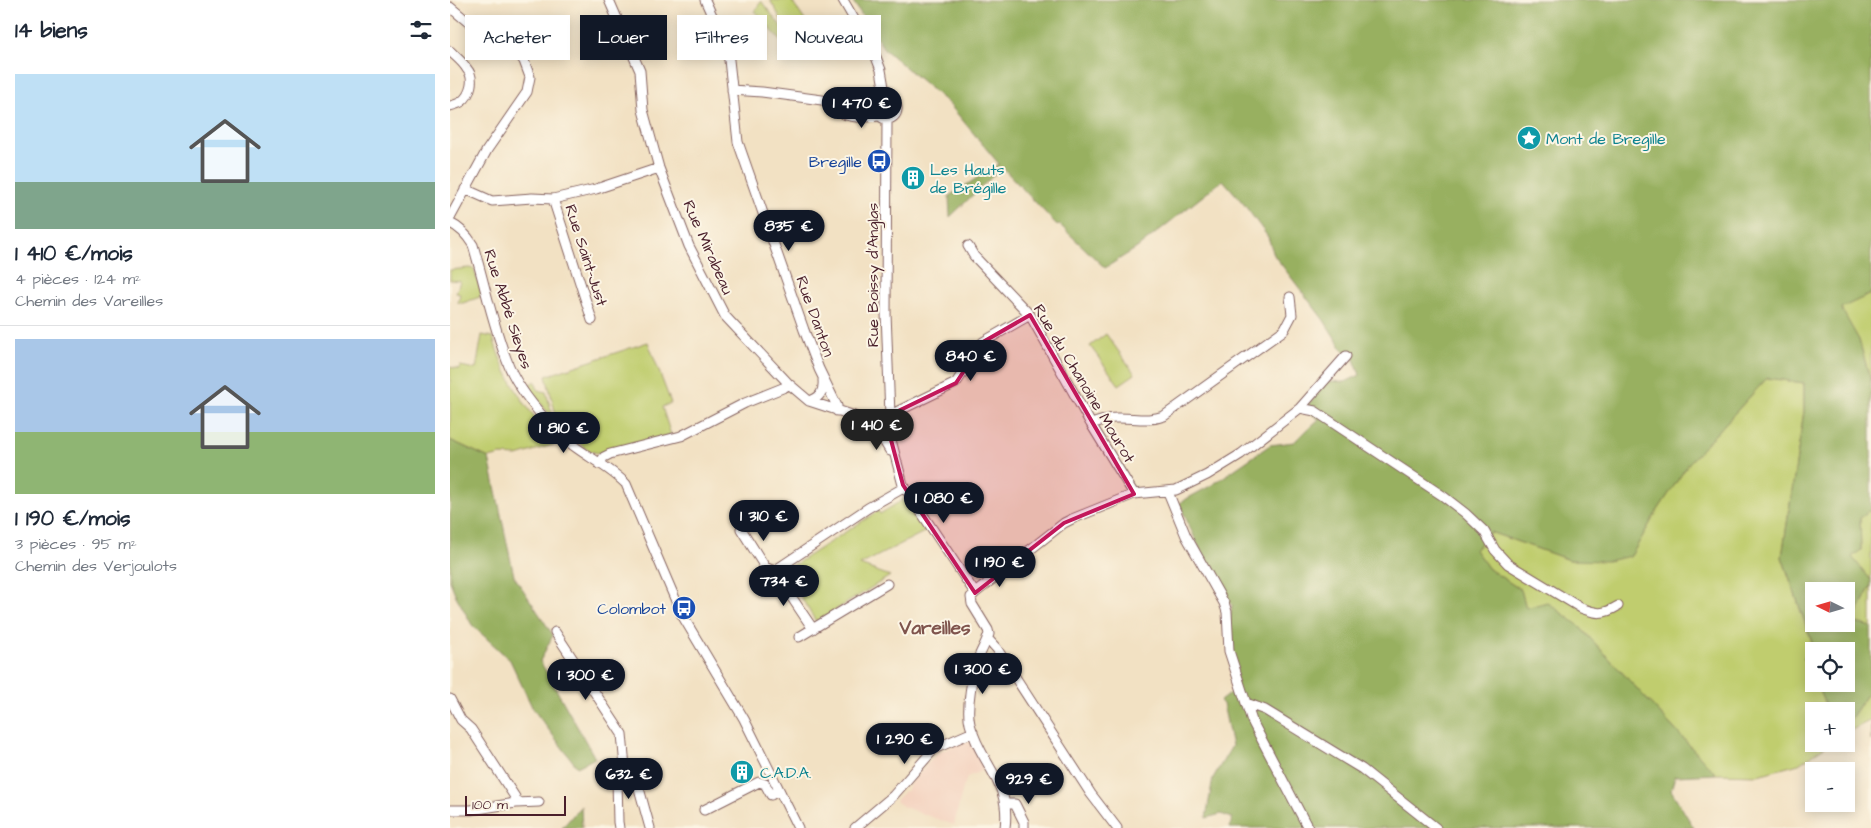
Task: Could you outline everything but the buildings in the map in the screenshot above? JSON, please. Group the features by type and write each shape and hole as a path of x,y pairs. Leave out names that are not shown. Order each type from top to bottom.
{"street":[{"name":"Rue Mirabeau","path":"609,0 640,71 643,110 659,168 689,246 725,316 789,384 809,401 882,427"},
{"name":"Rue Danton","path":"705,0 724,42 729,60 738,142 804,330 823,380 837,406 837,411"},
{"path":"842,0 876,57 881,70 886,99"},
{"path":"450,7 474,27 515,50 524,61 530,77 527,92 487,150 450,218"},
{"path":"450,51 468,70 471,77 471,86 467,96 460,102 450,106"},
{"path":"732,90 822,100 845,116 855,118 884,118 895,116 898,110 894,101 886,99 881,101 877,107 884,118"},
{"name":"Rue Boissy d'Anglas","path":"882,427 890,415 886,313 884,118"},
{"path":"465,189 492,201 532,198 553,199 596,189 659,168"},
{"name":"Rue Saint-Just","path":"553,199 592,320"},
{"name":"Rue Abbé Sieyes","path":"450,223 459,227 473,245 510,367 532,403 556,432 587,457 617,475 626,484 673,596 690,630 744,719 798,828"},
{"name":"Rue du Chanoine Mourot","path":"968,246 974,256 1030,316 1091,424 1134,494"},
{"path":"1091,424 1112,418 1147,420 1164,416 1284,330 1292,315 1290,296"},
{"path":"890,415 956,383 983,342 1030,316"},
{"path":"1005,828 1006,804 1002,790 973,732 969,715 970,699 978,659 988,638 988,630 970,601 975,592 1064,523 1134,494 1157,491 1168,492 1207,475 1228,462 1300,408 1346,356"},
{"name":"Rue Danton","path":"809,401 820,395 823,391 823,380"},
{"path":"599,464 604,457 610,454 681,436 745,403 789,384"},
{"path":"1300,408 1315,411 1443,496 1484,531 1494,550 1508,564 1567,600 1588,610 1607,613 1618,606"},
{"path":"882,427 905,487 975,592"},
{"path":"774,571 868,508 905,487"},
{"path":"1168,492 1186,536 1224,603 1227,612 1229,651 1252,721 1308,828"},
{"path":"741,529 765,566 774,571 812,629"},
{"path":"799,637 887,584"},
{"path":"555,632 622,734 625,767 635,774 650,828"},
{"path":"988,638 1091,794 1117,828"},
{"path":"450,699 461,720 471,729 516,797 516,803"},
{"path":"1246,703 1265,710 1362,769 1436,828"},
{"path":"855,828 898,791 934,749 973,732"},
{"path":"619,828 617,779 619,772 625,767"},
{"path":"704,810 758,782 765,784 771,795 780,790"},
{"path":"450,810 472,810 516,803 539,802"},
{"path":"1006,804 1015,804 1024,822 1024,828"}],"highlighted area":[{"path":"1030,315 1134,494 1064,523 975,593 903,485 887,425 890,415 956,383 983,342"}],"shaded area":[{"path":"964,741 972,743 985,769 967,777 954,825 904,807 896,801 904,791 906,792 907,788 937,753"}],"green space":[{"path":"770,0 791,0 801,15 779,15"},
{"path":"852,0 1871,0 1871,294 1841,308 1859,340 1871,382 1871,512 1868,511 1860,518 1861,550 1852,557 1871,580 1871,586 1855,616 1855,582 1805,582 1805,622 1782,557 1804,411 1804,383 1767,378 1689,463 1656,513 1631,556 1607,561 1570,560 1490,532 1475,550 1489,569 1521,590 1526,608 1547,602 1578,625 1716,774 1675,776 1671,790 1694,828 1230,828 1232,818 1221,814 1206,818 1213,778 1232,746 1223,704 1220,701 1237,688 1229,628 1232,604 1222,598 1179,503 1212,485 1270,445 1294,442 1319,419 1304,409 1327,381 1345,382 1360,375 1351,352 1344,352 1323,319 1274,255 1268,237 1223,180 1137,248 1105,268 1059,224 1057,225 1002,167 950,217 949,196 999,164 949,104 884,49 881,44 881,15 862,15"},
{"path":"761,1 777,21 777,36 767,25 767,15 758,15 755,11"},
{"path":"474,269 481,293 480,297 458,303 460,294 456,293 460,281 450,280 450,270"},
{"path":"1871,294 1871,382 1859,340 1840,308"},
{"path":"1106,334 1135,374 1119,385 1090,346"},
{"path":"482,335 493,337 510,380 536,419 556,442 555,444 517,456 501,455 489,458 450,440 450,367 459,369 460,366 476,369"},
{"path":"648,342 671,403 662,407 671,435 598,453 589,451 559,427 546,376"},
{"path":"1767,378 1804,383 1804,411 1782,557 1805,623 1805,632 1808,632 1812,642 1805,642 1805,692 1820,692 1824,702 1805,702 1805,752 1817,752 1799,764 1758,775 1716,774 1578,625 1526,608 1521,590 1489,569 1475,550 1490,532 1570,560 1631,556 1656,513 1689,463"},
{"path":"535,381 538,390 546,392 554,420 527,386"},
{"path":"450,440 489,458 514,576 553,635 540,661 595,758 577,767 533,709 510,660 472,625 450,581"},
{"path":"904,499 926,531 860,565 890,576 818,621 815,620 785,571 878,511 880,514"},
{"path":"1868,511 1871,512 1871,580 1851,557 1861,550 1860,518"},
{"path":"1871,586 1871,627 1855,623 1855,616"},
{"path":"1855,623 1871,627 1870,690 1855,712 1855,702 1824,702 1820,692 1855,692 1855,642 1812,642 1808,632 1855,632"},
{"path":"1871,684 1871,720 1855,728 1855,712 1870,690"},
{"path":"581,806 582,828 562,828"}],"place":[{"name":"Mont de Bregille","path":"1529,138"},
{"name":"Bregille","path":"879,161"},
{"name":"Les Hauts de Brégille","path":"913,178"},
{"name":"Colombot","path":"684,608"},
{"name":"C.A.D.A.","path":"742,772"}],"district":[{"name":"Vareilles","path":"935,627"}]}
